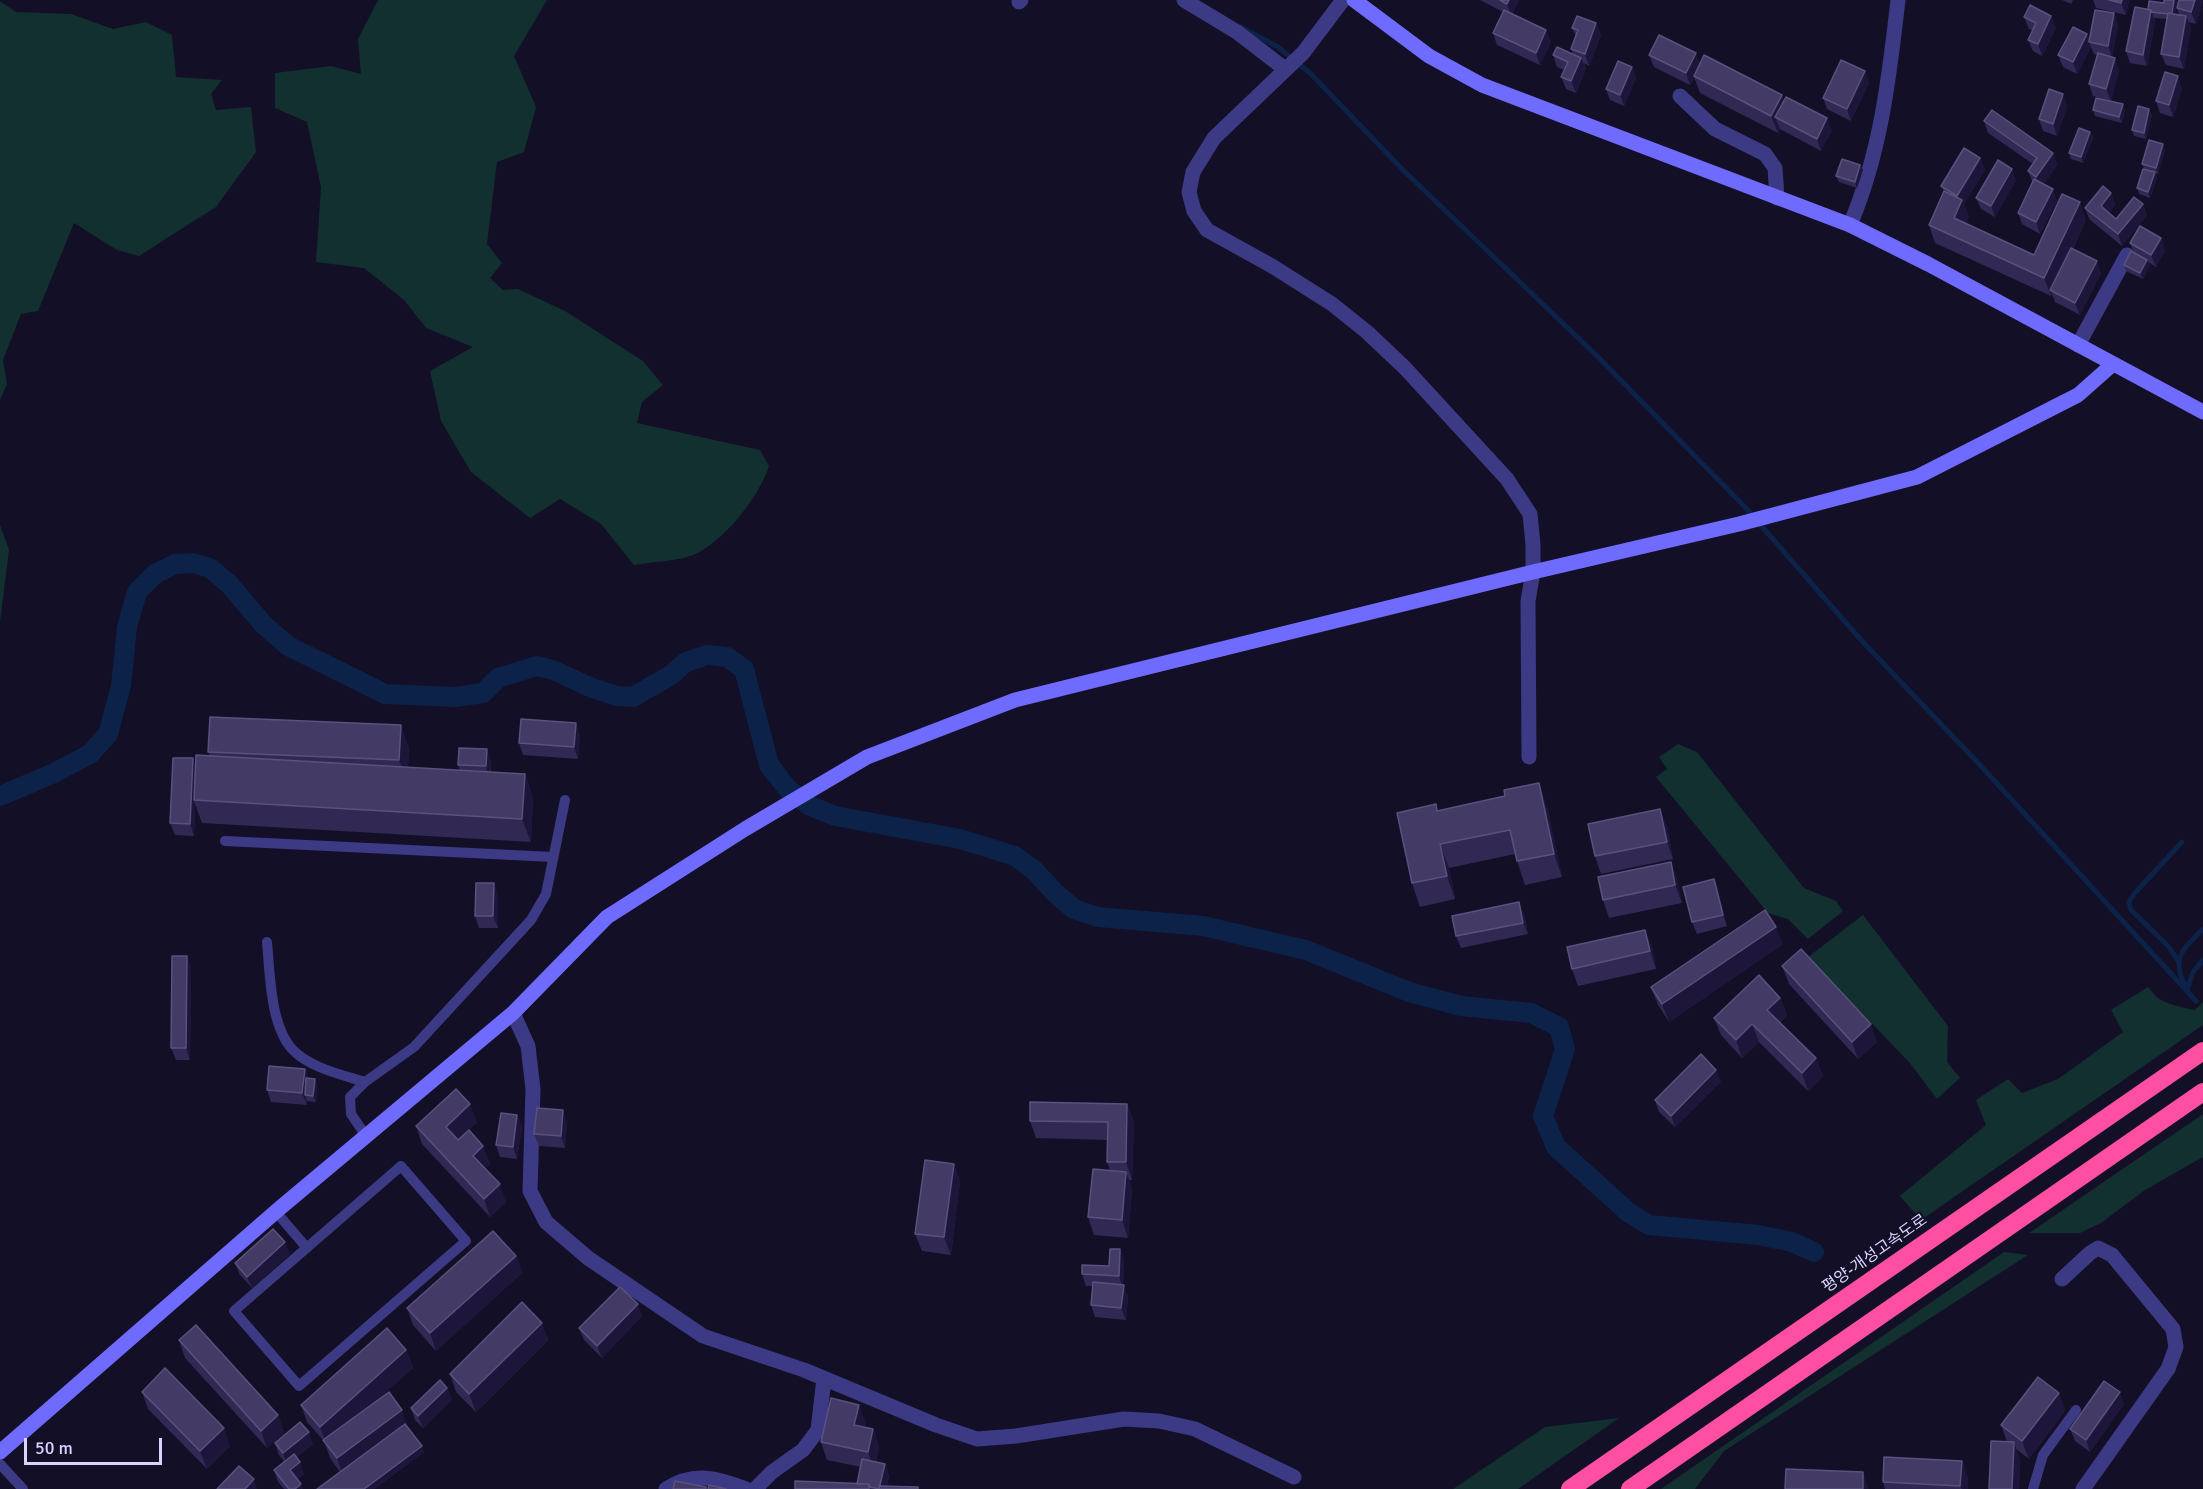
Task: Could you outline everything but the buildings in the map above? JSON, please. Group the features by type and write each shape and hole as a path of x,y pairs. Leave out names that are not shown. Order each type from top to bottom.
{"highway":[{"name":"평양-개성고속도로","path":"1570,1489 2203,1051"},
{"path":"1630,1489 2203,1092"}],"street":[{"path":"1184,0 1237,32 1285,69"},
{"path":"1343,0 1302,53 1214,138 1193,171 1189,192 1194,211 1207,230 1272,266 1332,304 1367,332 1405,368 1507,479 1530,514 1533,572 1528,601 1529,757"},
{"path":"1354,0 1368,5 1429,56 1482,85 1850,225 1928,264 2203,412"},
{"path":"1850,225 1865,191 1879,138 1898,0"},
{"path":"1680,96 1715,129 1765,154 1774,168 1778,198"},
{"path":"2078,345 2127,255"},
{"path":"0,1452 276,1212 513,1013 607,916 867,757 1015,700 1533,572 1739,524 1917,477 2078,395 2114,364"},
{"path":"513,1013 528,1046 533,1089 530,1191 546,1222 588,1258 703,1336 824,1379 936,1425 977,1438 1016,1436 1124,1419 1159,1421 1195,1429 1294,1477"},
{"path":"2062,1280 2098,1248 2112,1255 2173,1329 2176,1347 2168,1369 2083,1489"},
{"path":"755,1489 772,1472 803,1450 818,1430 824,1379"},
{"path":"666,1489 681,1479 720,1479 746,1489"}],"lane":[{"path":"366,1136 351,1114 350,1097 365,1082 414,1047 531,920 546,894 565,800"},
{"path":"225,841 553,857"},
{"path":"267,942 274,1005 283,1035 293,1051 321,1068 365,1082"},
{"path":"401,1166 466,1241 299,1386 234,1311 307,1248 401,1166"},
{"path":"276,1212 307,1248"},
{"path":"2033,1489 2043,1455 2076,1410"},
{"path":"0,1464 24,1489"}],"green space":[{"path":"378,0 547,0 514,56 536,107 524,152 497,162 487,244 502,263 490,278 503,290 518,289 565,311 643,361 663,385 642,402 637,423 760,450 769,466 757,491 739,517 705,549 680,559 634,565 601,524 560,499 530,518 471,472 441,421 430,371 473,347 426,328 404,300 364,268 316,262 321,187 307,122 275,108 275,73 331,66 361,74 358,39"},
{"path":"0,1 16,12 71,14 113,29 146,22 172,35 176,77 222,80 211,94 216,110 251,107 256,152 216,207 139,256 117,250 74,223 38,311 21,314 3,360 7,384 0,400"},
{"path":"0,525 9,550 0,622"},
{"path":"1678,744 1697,752 1804,888 1836,901 1843,911 1808,939 1788,919 1768,913 1656,777 1667,769 1659,757"},
{"path":"1863,915 1948,1026 1947,1062 1960,1078 1937,1099 1909,1062 1808,957"},
{"path":"2148,987 2161,1000 2181,1007 2195,1010 2203,1002 2203,1025 1921,1220 1900,1196 1986,1125 1976,1100 2008,1079 2022,1093 2058,1079 2123,1032 2111,1010"},
{"path":"2203,1114 2203,1157 2145,1190 2101,1223 2080,1233 2029,1233"},
{"path":"2004,1252 2028,1255 1724,1451 1695,1489 1661,1489"},
{"path":"1619,1418 1518,1489 1453,1489 1545,1427"}],"waterway":[{"path":"1241,27 1278,47 1310,73 1403,170 1597,356 1744,506 1861,640 1980,765 2196,1001"},
{"path":"0,796 54,773 90,754 108,734 121,686 127,627 137,592 155,574 175,564 193,563 210,568 229,584 263,624 288,646 385,694 455,697 483,693 498,678 537,666 553,670 592,688 617,696 633,697 671,675 686,662 707,655 727,657 744,669 769,765 788,789 808,805 835,816 960,839 1015,856 1034,870 1055,893 1074,909 1098,917 1203,926 1306,950 1409,992 1461,1006 1531,1013 1559,1027 1565,1049 1543,1116 1556,1147 1628,1212 1649,1225 1758,1235 1792,1242 1814,1252"},
{"path":"2178,961 2169,947 2131,910 2129,902 2182,842"},
{"path":"2185,986 2179,960 2185,948 2203,929"},
{"path":"2187,990 2193,972 2203,960"}]}
